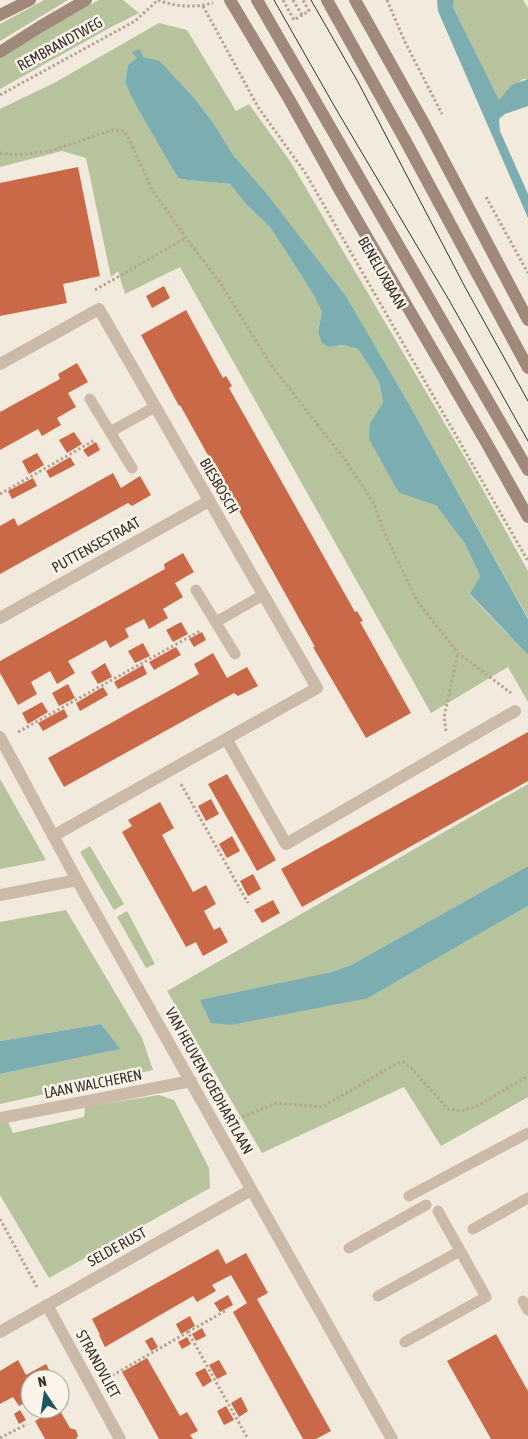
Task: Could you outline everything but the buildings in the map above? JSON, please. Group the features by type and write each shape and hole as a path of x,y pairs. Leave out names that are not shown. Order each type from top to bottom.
{"street":[{"path":"0,15 30,0"},
{"name":"REMBRANDTWEG","path":"0,52 86,0"},
{"name":"BENELUXBAAN","path":"225,0 289,98 528,517"},
{"name":"BENELUXBAAN","path":"257,0 528,470"},
{"path":"327,0 528,368"},
{"path":"355,0 528,320"},
{"name":"BIESBOSCH","path":"0,364 99,308 317,688 53,836"},
{"name":"PUTTENSESTRAAT","path":"0,618 209,500"},
{"path":"227,740 286,844 515,711"},
{"name":"VAN HEUVEN GOEDHARTLAAN","path":"1,739 77,880 191,1081 250,1190 392,1439"},
{"path":"0,895 77,880"},
{"name":"LAAN WALCHEREN","path":"0,1118 191,1081"},
{"name":"SELDE RUST","path":"0,1332 250,1190"},
{"name":"STRANDVLIET","path":"47,1305 120,1439"}],"lane":[{"path":"90,399 132,468"},
{"path":"110,432 155,407"},
{"path":"196,590 235,654"},
{"path":"216,622 263,595"},
{"path":"409,1196 528,1133"},
{"path":"473,1229 528,1198"},
{"path":"349,1248 426,1205"},
{"path":"405,1342 486,1297 438,1211"},
{"path":"378,1296 460,1252"}],"path":[{"path":"158,0 180,6 203,6 225,0"},
{"name":"REMBRANDTWEG","path":"0,95 135,21 158,0"},
{"path":"283,0 294,20 301,14 309,11 303,0"},
{"path":"293,0 301,14"},
{"path":"386,0 405,42 446,120"},
{"name":"BENELUXBAAN","path":"203,6 258,107 306,174 528,561"},
{"path":"0,153 18,156 51,151 112,130 124,131 150,188 221,284 271,365 346,461 373,502 385,534 417,601 458,653 512,694"},
{"path":"482,189 528,273"},
{"path":"0,494 110,432"},
{"path":"1,739 216,622"},
{"path":"449,749 444,717 458,653"},
{"path":"173,770 248,903"},
{"path":"216,1127 276,1103 322,1107 398,1063 403,1062 411,1068 448,1109 460,1111 476,1106 528,1076"},
{"path":"0,1219 47,1305"},
{"path":"92,1387 225,1311"},
{"path":"188,1332 248,1439"},
{"path":"0,1438 26,1424"}],"green space":[{"path":"44,0 68,0 0,41 0,24"},
{"path":"99,0 123,0 139,13 0,89 0,58 38,33"},
{"path":"454,0 523,0 528,8 528,79 523,79 499,101 453,7"},
{"path":"159,23 187,30 236,111 249,104 290,161 468,463 528,571 528,618 409,404 346,296 266,193 234,156 214,124 195,99 160,61 138,58 128,65 125,82 178,178 230,184 245,203 270,227 312,292 322,312 318,332 329,347 343,345 358,349 379,382 383,402 370,423 399,493 436,504 465,544 480,576 470,595 528,655 528,702 508,667 431,713 180,267 125,294 118,271 111,277 86,158 62,151 0,167 0,109 54,83"},
{"path":"0,779 46,860 0,869"},
{"path":"528,784 528,866 351,965 328,973 368,998 528,906 528,1097 441,1146 404,1087 262,1153 167,991"},
{"path":"90,846 124,904 114,910 80,852"},
{"path":"66,910 142,1038 153,1070 0,1104 0,1074 119,1049 101,1024 0,1041 0,922"},
{"path":"127,911 155,964 146,968 117,917"},
{"path":"159,1095 174,1100 209,1168 210,1188 49,1278 0,1195 0,1123 8,1122 13,1133 84,1117 85,1107"}],"water":[{"path":"437,0 454,0 453,7 499,100 512,85 528,79 528,106 505,114 499,119 500,131 528,194 528,218 438,11"},
{"path":"140,49 143,57 160,61 195,99 214,124 234,156 267,194 346,296 409,404 528,619 528,655 470,594 480,576 465,544 436,505 399,493 369,439 370,423 383,402 379,382 358,349 343,345 329,347 322,343 318,332 322,312 312,292 270,227 245,203 230,184 178,178 125,82 128,65 137,58 132,52"},
{"path":"528,866 528,906 368,998 231,1025 211,1023 200,1000 328,973 351,965"},
{"path":"101,1024 120,1049 0,1074 0,1041"}],"tram line":[{"path":"274,0 449,300 528,441"},
{"path":"311,0 358,82 465,287 528,401"}]}
